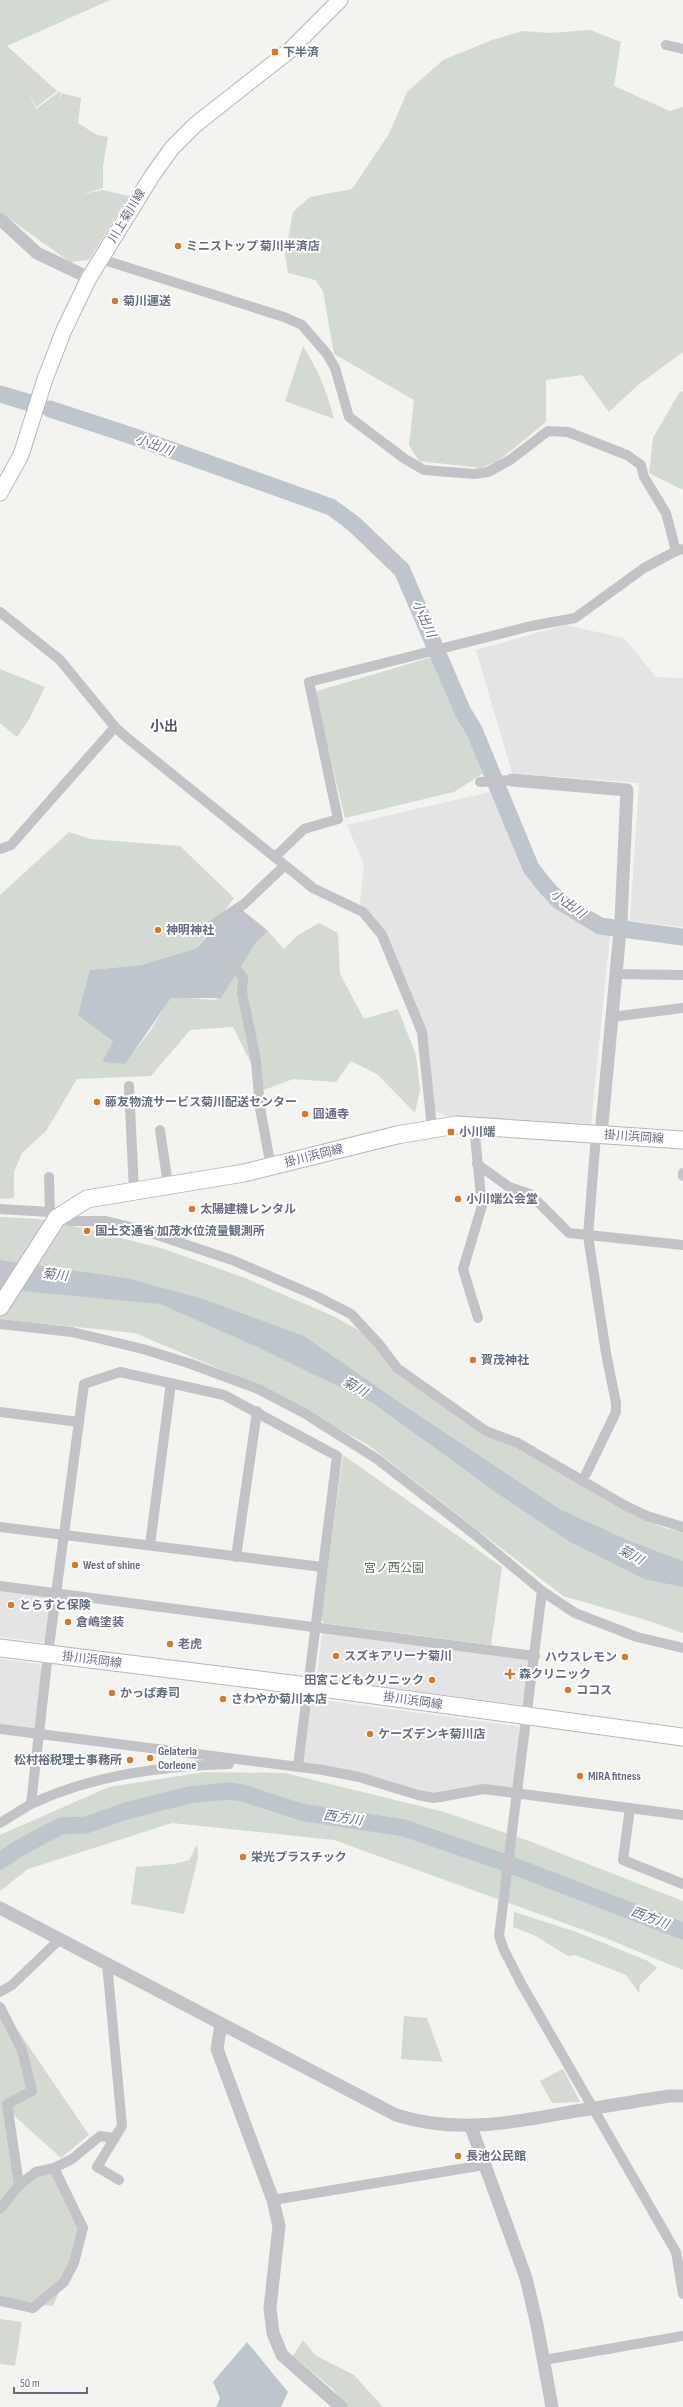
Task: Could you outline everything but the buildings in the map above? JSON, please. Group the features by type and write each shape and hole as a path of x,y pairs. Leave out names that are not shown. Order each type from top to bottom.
{"main road":[{"name":"川上菊川線","path":"2,487 20,456 45,380 64,330 89,278 152,176 172,148 195,125 289,51 340,0"},
{"name":"掛川浜岡線","path":"0,1307 54,1216 87,1199 244,1173 432,1128 474,1126 683,1140"},
{"name":"掛川浜岡線","path":"0,1648 307,1686 683,1737"}],"street":[{"path":"666,45 683,49"},
{"path":"0,219 37,253 89,278"},
{"path":"101,259 284,317 302,325 327,354 335,368 349,417 405,459 424,470 474,474 488,472 510,460 548,431 568,432 627,455 641,465 644,477 666,513 680,550 644,568 575,618 531,626 309,682 338,819 304,829 275,857"},
{"path":"0,612 60,660 82,684 116,727 284,866 313,888 363,912 382,935 422,1032 432,1128"},
{"path":"0,848 11,845 116,727"},
{"path":"484,783 507,780 627,790 620,935 588,1236 606,1353 616,1403 616,1412 586,1474"},
{"path":"271,1166 260,1108 256,1060 242,992 243,978 207,929 244,904 284,866"},
{"path":"616,974 683,975"},
{"path":"611,1017 683,1008"},
{"path":"129,1086 134,1191"},
{"path":"474,1126 482,1206 463,1269 478,1318"},
{"path":"160,1130 168,1185"},
{"path":"477,1164 509,1187 530,1194 569,1233 683,1245"},
{"path":"49,1177 54,1216"},
{"path":"0,1209 54,1216 81,1222 106,1221 169,1237 246,1265 327,1301 351,1314 405,1374 445,1400 486,1432 518,1443 647,1516 683,1527"},
{"path":"0,1324 72,1332 143,1349 191,1364 258,1389 304,1413 377,1459 474,1534 542,1591 575,1613 610,1628 683,1648"},
{"path":"31,1804 48,1654 84,1384 120,1372 224,1395 257,1411 337,1456 298,1766"},
{"path":"150,1545 170,1383"},
{"path":"236,1557 257,1411"},
{"path":"0,1412 79,1422"},
{"path":"0,1527 322,1567"},
{"path":"0,1586 316,1626 534,1656"},
{"path":"542,1591 506,1891 499,1936 504,1950 592,2108 676,2252 683,2294"},
{"path":"0,1729 260,1763 298,1766 359,1777 418,1795 434,1798 484,1789 683,1815"},
{"path":"0,1823 31,1804 58,1792 89,1782 140,1771 184,1765 260,1763"},
{"path":"630,1808 623,1860 683,1884"},
{"path":"0,1908 107,1963 221,2025 396,2115 433,2124 470,2127 526,2121 592,2108 669,2096 683,2096"},
{"path":"0,1992 12,1985 60,1939"},
{"path":"107,1963 122,2126 97,2167 119,2180"},
{"path":"0,2007 22,2050 32,2091 7,2104 19,2186"},
{"path":"221,2025 217,2049 273,2200 279,2226 270,2308 273,2333 282,2355 341,2407"},
{"path":"470,2127 523,2270 544,2360 552,2407"},
{"path":"0,2209 19,2186 36,2172 54,2168 72,2159 100,2136 114,2138"},
{"path":"273,2200 484,2165"},
{"path":"0,2301 33,2308 64,2282 74,2264 83,2228 54,2168"},
{"path":"544,2360 683,2336"}],"shaded area":[{"path":"565,625 624,638 656,677 683,678 683,927 630,921 639,783 512,773 476,650"},
{"path":"494,791 531,877 544,896 590,930 610,935 591,1124 453,1119 433,1110 427,1044 377,922 360,905 364,865 347,825"},
{"path":"0,1589 48,1596 51,1600 46,1639 42,1642 0,1637"},
{"path":"327,1631 527,1657 531,1663 526,1701 521,1705 320,1678 317,1674 322,1635"},
{"path":"0,1659 39,1664 42,1668 35,1727 31,1730 0,1725"},
{"path":"314,1699 518,1726 522,1730 514,1786 510,1789 432,1793 305,1764 302,1760 309,1703"}],"green space":[{"path":"0,0 110,0 7,46 57,91 36,107 26,87 36,109 60,91 60,103 61,93 81,98 78,123 97,135 108,137 103,166 103,188 82,194 103,190 129,196 89,260 70,262 0,212"},
{"path":"590,30 621,42 614,86 670,111 683,107 683,352 638,385 609,412 582,375 546,380 546,422 498,461 481,468 419,461 409,445 414,400 334,354 323,291 315,280 288,273 285,255 293,212 310,197 352,189 389,134 407,92 443,60 492,40 523,31 550,33"},
{"path":"303,346 322,381 334,419 285,401"},
{"path":"683,391 683,490 649,473 653,438 679,393"},
{"path":"432,657 485,772 454,792 345,818 314,692"},
{"path":"0,669 45,687 28,721 17,737 0,723"},
{"path":"69,832 90,839 180,846 234,898 197,948 141,965 90,970 113,1041 102,1062 125,1063 151,1030 171,997 216,1000 255,944 268,931 284,949 298,935 319,923 338,933 340,974 364,1019 398,1009 416,1055 420,1089 415,1113 377,1074 351,1061 336,1082 293,1079 264,1090 233,1027 190,1030 151,1076 77,1079 46,1131 22,1153 14,1172 14,1198 0,1199 0,895"},
{"path":"0,1217 39,1219 83,1228 164,1249 245,1278 333,1316 360,1331 370,1339 401,1377 619,1508 665,1528 683,1532 683,1633 646,1620 563,1596 367,1444 253,1383 135,1333 0,1319"},
{"name":"宮ノ西公園","path":"343,1455 502,1567 491,1645 324,1623 321,1619"},
{"path":"205,1772 285,1773 444,1812 529,1841 683,1901 683,1970 603,1937 334,1840 172,1823 28,1869 0,1891 0,1835 109,1787"},
{"path":"197,1844 198,1858 184,1914 131,1904 136,1867 174,1864 189,1860"},
{"path":"514,1912 574,1931 648,1961 657,1968 640,1985 639,1993 626,1975 575,1955 568,1956 534,1935 513,1927"},
{"path":"0,2004 89,2135 61,2158 9,2111 19,2185 54,2168 81,2223 79,2244 53,2306 0,2301"},
{"path":"404,2016 427,2018 443,2062 401,2059"},
{"path":"563,2069 580,2102 552,2103 540,2081"},
{"path":"0,2319 22,2322 15,2366 0,2364"},
{"path":"303,2340 315,2355 354,2375 383,2407 346,2407 333,2389 293,2356"}],"water":[{"path":"235,904 268,931 255,944 221,998 171,998 125,1064 102,1062 113,1041 78,1015 90,970 141,965 197,948"},
{"name":"菊川","path":"0,1260 126,1278 200,1298 304,1336 406,1407 561,1510 632,1542 683,1561 683,1587 644,1579 570,1542 497,1493 373,1403 253,1345 160,1304 0,1289"},
{"path":"247,2342 288,2392 281,2407 216,2407 220,2398 213,2382"}],"waterway":[{"name":"小出川","path":"0,394 30,403"},
{"name":"小出川","path":"50,409 129,435 331,507 354,524 402,570 463,712 474,730 531,868 546,887 559,901 600,926 683,937"},
{"name":"西方川","path":"0,1861 19,1848 61,1826 86,1825 126,1811 189,1795 228,1791 243,1793 301,1812 404,1828 503,1862 683,1931"}],"place":[{"name":"下半済","path":"275,52"},
{"name":"ミニストップ 菊川半済店","path":"178,246"},
{"name":"菊川運送","path":"115,301"},
{"name":"神明神社","path":"158,930"},
{"name":"藤友物流サービス菊川配送センター","path":"97,1102"},
{"name":"圓通寺","path":"305,1114"},
{"name":"小川端","path":"451,1132"},
{"name":"小川端公会堂","path":"458,1199"},
{"name":"太陽建機レンタル","path":"192,1209"},
{"name":"国土交通省 加茂水位流量観測所","path":"87,1231"},
{"name":"賀茂神社","path":"473,1360"},
{"name":"West of shine","path":"75,1565"},
{"name":"とらすと保険","path":"11,1605"},
{"name":"倉嶋塗装","path":"68,1622"},
{"name":"老虎","path":"170,1644"},
{"name":"スズキアリーナ菊川","path":"336,1656"},
{"name":"ハウスレモン","path":"625,1657"},
{"name":"森クリニック","path":"510,1674"},
{"name":"田宮こどもクリニック","path":"432,1680"},
{"name":"ココス","path":"568,1690"},
{"name":"かっぱ寿司","path":"112,1693"},
{"name":"さわやか菊川本店","path":"223,1699"},
{"name":"ケーズデンキ菊川店","path":"370,1734"},
{"name":"Gelateria Corleone","path":"150,1758"},
{"name":"松村裕税理士事務所","path":"130,1760"},
{"name":"MIRA fitness","path":"580,1776"},
{"name":"栄光プラスチック","path":"243,1857"},
{"name":"長池公民館","path":"458,2156"}],"district":[{"name":"小出","path":"164,726"}]}
